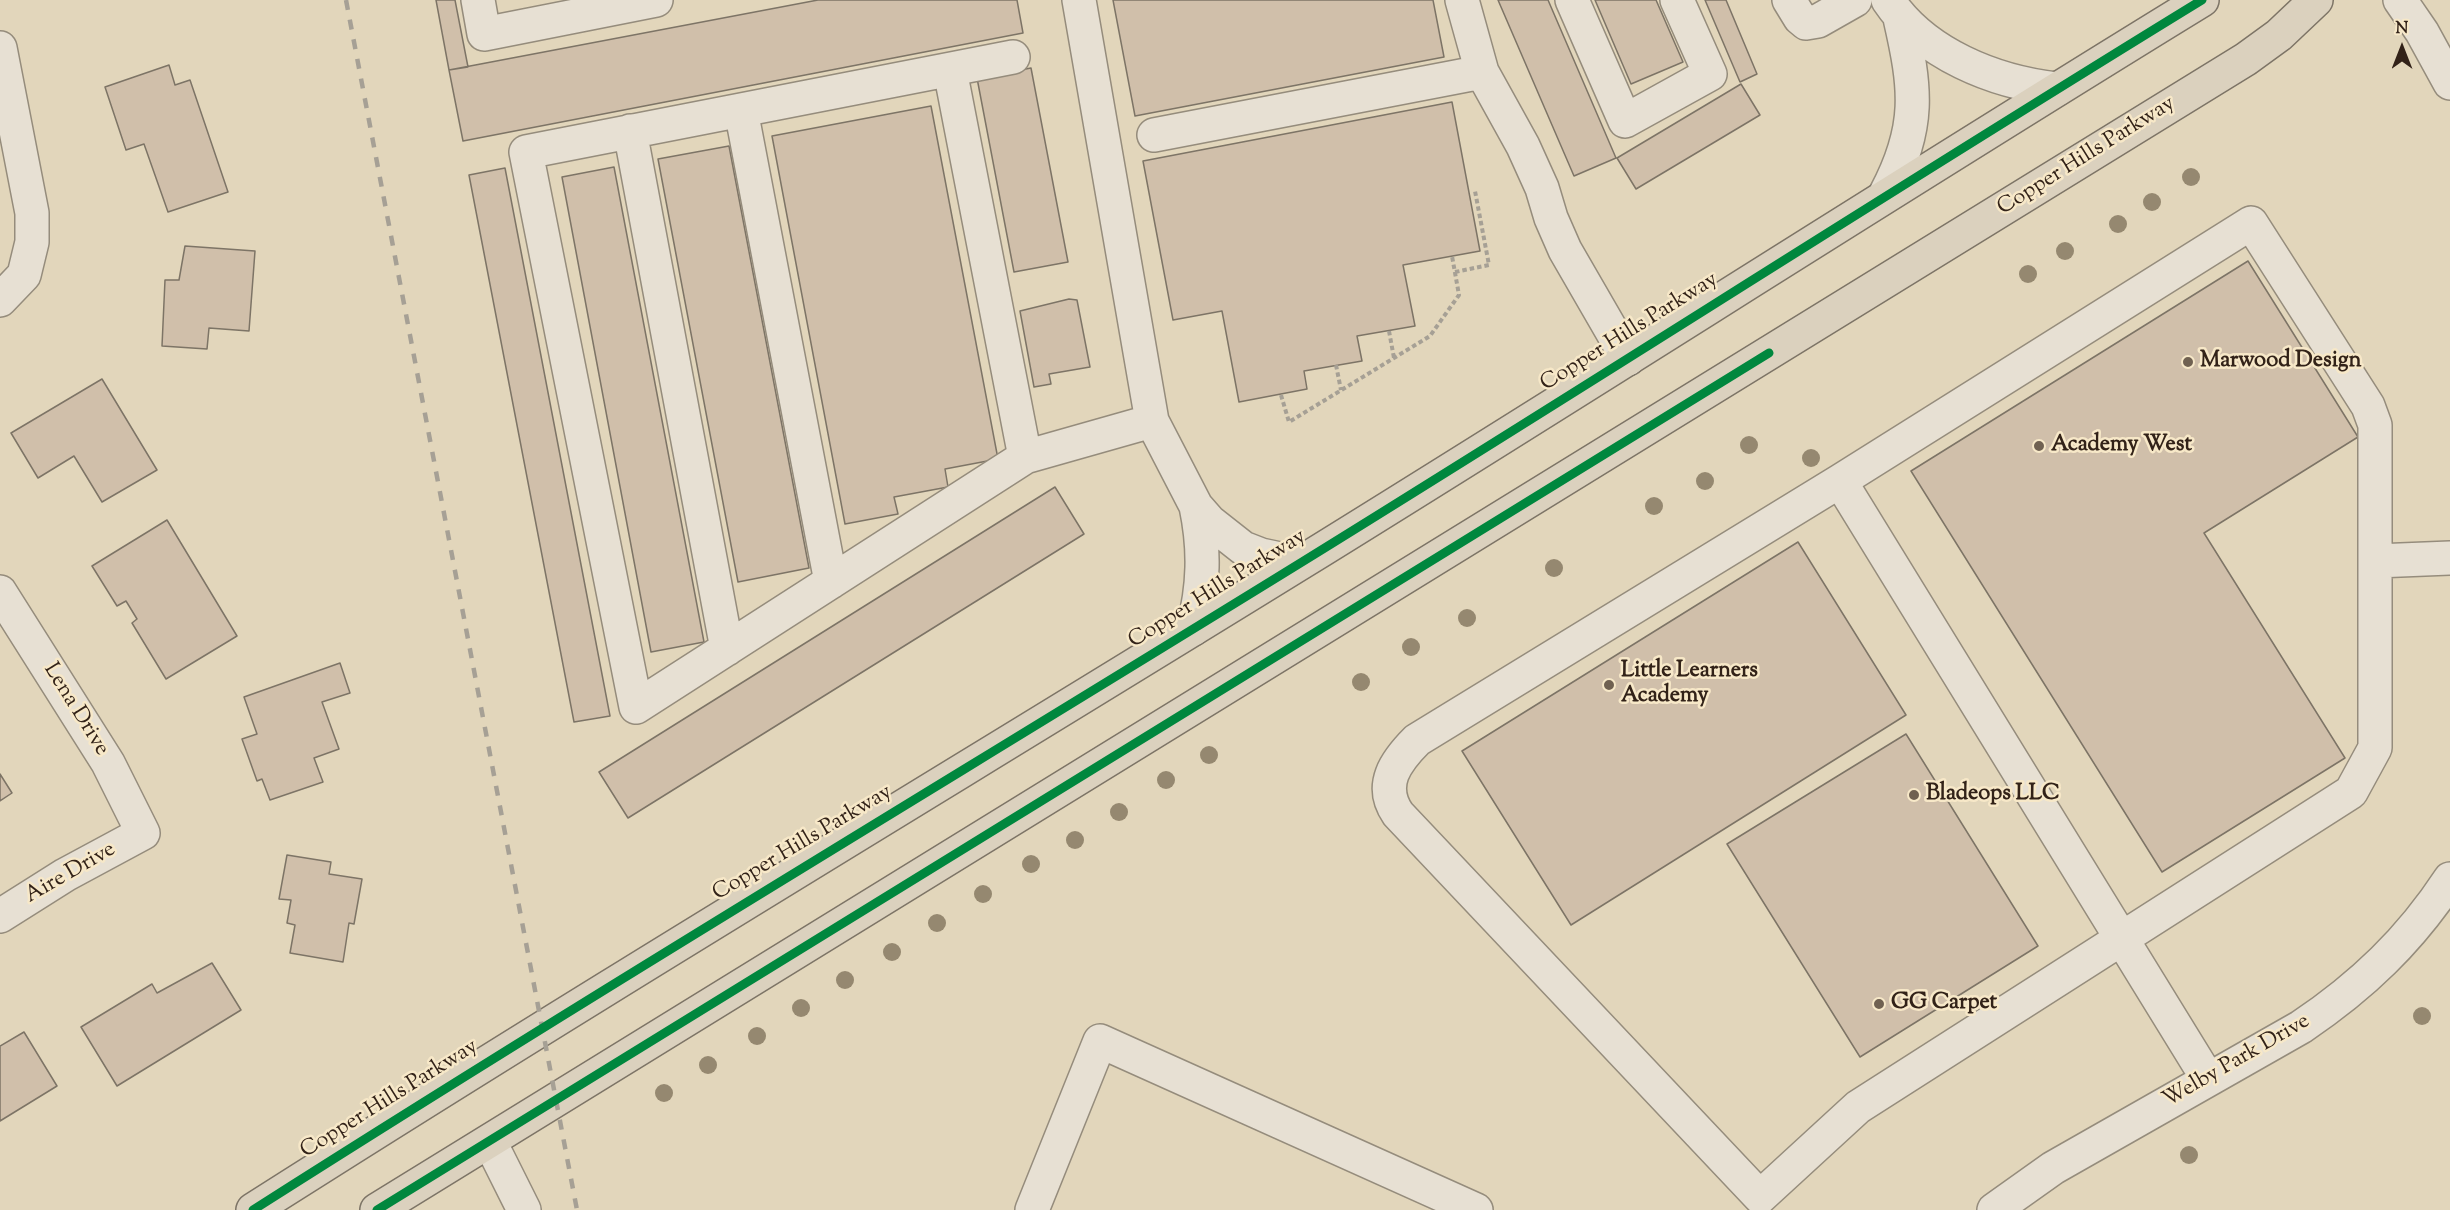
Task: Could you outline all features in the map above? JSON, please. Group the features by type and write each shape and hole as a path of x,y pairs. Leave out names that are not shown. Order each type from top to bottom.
{"main road":[{"name":"Copper Hills Parkway","path":"253,1210 541,1027 1193,629 1628,359 1887,193 2202,0"},
{"name":"Copper Hills Parkway","path":"377,1210 2246,59 2279,35 2316,0"}],"street":[{"path":"478,0 484,34 588,6 656,0"},
{"path":"1080,0 1152,421 1196,506 1210,522 1243,548 1261,555 1299,563"},
{"path":"1462,0 1482,72 1523,146 1542,188 1551,218 1565,250 1628,359"},
{"path":"1572,0 1625,122 1710,74 1677,0"},
{"path":"1790,0 1800,18 1806,23 1818,21 1855,0"},
{"path":"2400,0 2422,32 2450,83"},
{"path":"1894,9 1956,59 2010,82 2057,89"},
{"path":"1887,193 1905,151 1913,102 1913,76 1894,9"},
{"path":"0,48 32,213 32,242 24,275 0,300"},
{"path":"1013,57 526,152 636,707 1025,457 1152,421"},
{"path":"950,70 1025,457"},
{"path":"1154,135 1482,72"},
{"path":"741,110 831,582"},
{"path":"630,131 727,649"},
{"path":"2251,223 2368,406 2375,425 2376,561 2375,748 2351,792 1858,1107 1766,1204 1398,814 1389,795 1388,782 1398,759 1417,740 1840,481 2251,223"},
{"path":"1840,481 2208,1079"},
{"path":"1193,629 1203,576 1203,550 1196,506"},
{"path":"2376,561 2450,558"},
{"name":"Lena Drive","path":"0,592 108,763 143,832"},
{"name":"Aire Drive","path":"0,916 65,875 143,832"},
{"name":"Welby Park Drive","path":"1994,1210 2053,1168 2301,1027 2368,978 2399,948 2429,912 2450,879"},
{"path":"1032,1210 1100,1041 1476,1210"},
{"path":"490,1142 524,1210"}],"path":[{"path":"1455,272 1489,265 1474,191"},
{"path":"1281,395 1289,422 1430,336 1459,295 1452,256"},
{"path":"1389,331 1394,358"},
{"path":"1336,365 1341,390"}],"building":[{"path":"436,0 455,0 468,67 449,70"},
{"path":"818,0 1017,0 1023,33 463,141 449,70"},
{"path":"1113,0 1433,0 1444,57 1135,116"},
{"path":"1498,0 1548,0 1616,158 1574,176"},
{"path":"1595,0 1656,0 1683,62 1631,84"},
{"path":"1705,0 1726,0 1757,74 1740,82"},
{"path":"169,65 175,85 190,80 228,192 168,212 144,144 126,150 105,87"},
{"path":"1031,68 1068,262 1014,272 977,78"},
{"path":"1741,84 1760,115 1636,189 1617,158"},
{"path":"1452,102 1480,251 1403,265 1415,326 1357,336 1362,361 1304,371 1307,389 1239,402 1222,311 1173,320 1143,161"},
{"path":"931,106 998,459 945,469 948,487 894,497 898,514 845,524 772,136"},
{"path":"729,146 809,568 738,582 658,159"},
{"path":"614,167 704,642 651,652 562,177"},
{"path":"505,168 610,716 574,722 469,175"},
{"path":"185,246 255,251 249,331 209,328 207,349 162,346 165,280 179,280"},
{"path":"2248,261 2358,437 2204,533 2345,758 2162,872 1911,471"},
{"path":"1069,299 1077,300 1090,367 1049,374 1051,384 1034,387 1020,311"},
{"path":"102,379 157,470 102,502 74,456 38,478 11,433"},
{"path":"1055,487 1084,534 628,818 599,772"},
{"path":"167,520 237,636 166,679 132,623 137,619 126,601 117,606 92,566"},
{"path":"1798,542 1906,715 1571,925 1462,751"},
{"path":"340,663 350,693 322,702 339,749 314,758 323,782 270,800 262,779 257,781 242,739 257,734 244,697"},
{"path":"1906,734 2038,946 1860,1057 1727,844"},
{"path":"0,774 12,793 0,801"},
{"path":"287,855 331,862 329,874 362,879 354,924 349,923 343,962 290,953 295,925 287,923 291,900 279,899"},
{"path":"212,963 241,1010 117,1086 81,1027 152,984 157,993"},
{"path":"24,1032 57,1086 0,1121 0,1046"}],"railway":[{"path":"346,0 577,1210"}],"cycle path":[{"path":"253,1210 645,965 1415,492 2202,0"},
{"path":"377,1210 1769,353"}],"place":[{"name":"Marwood Design","path":"2188,362"},
{"name":"Academy West","path":"2039,446"},
{"name":"Little Learners Academy","path":"1609,685"},
{"name":"Bladeops LLC","path":"1914,795"},
{"name":"GG Carpet","path":"1879,1004"}]}
